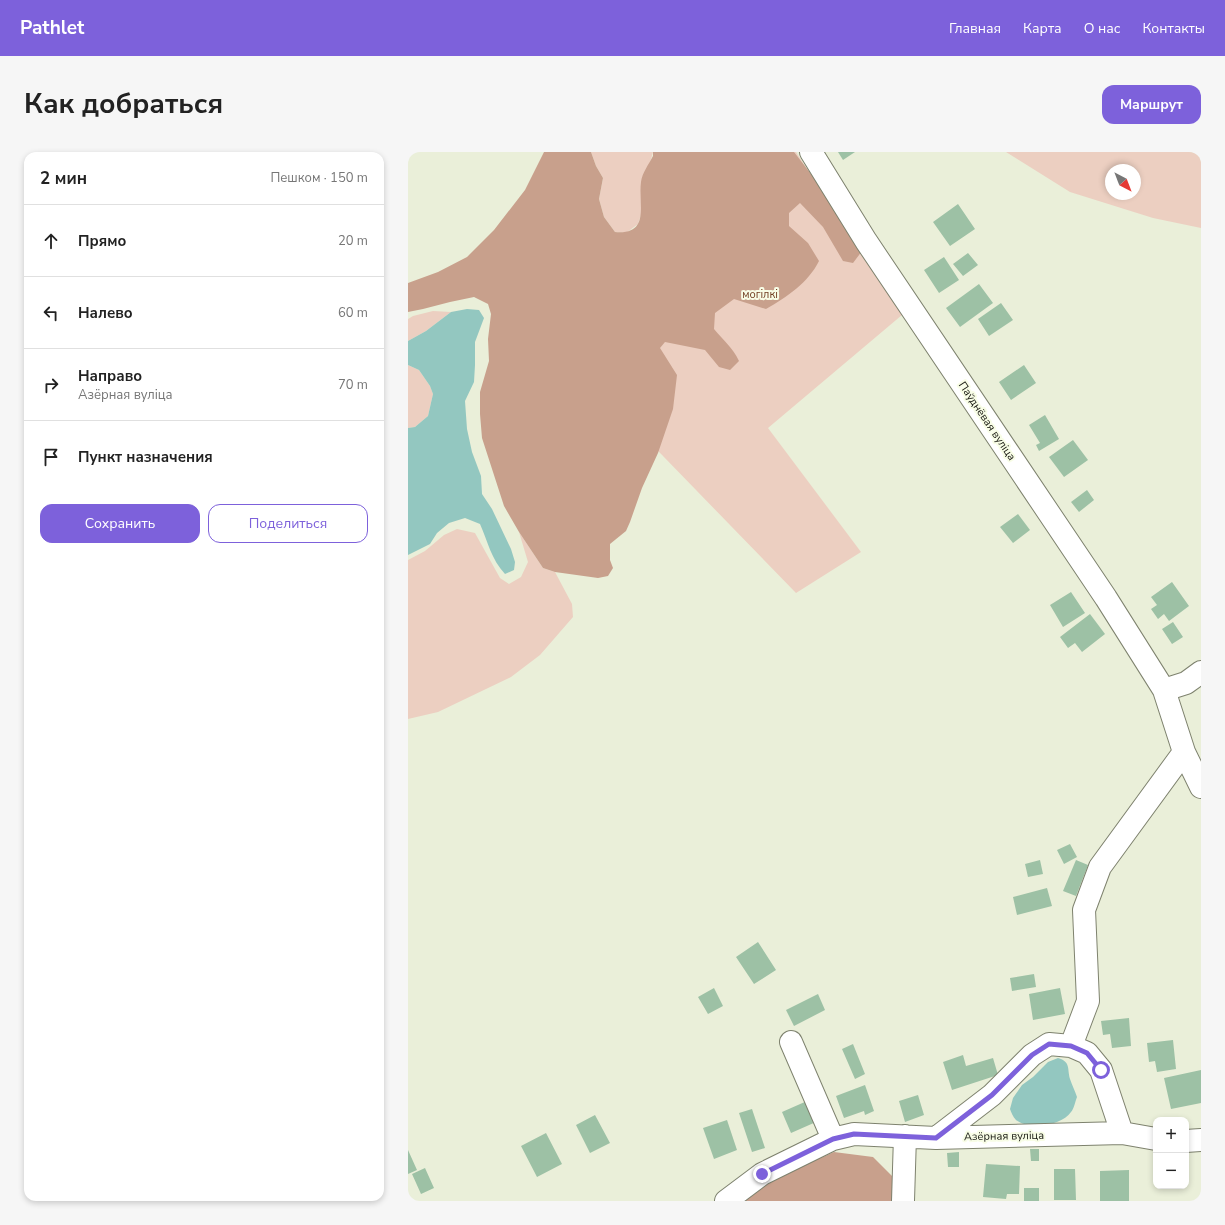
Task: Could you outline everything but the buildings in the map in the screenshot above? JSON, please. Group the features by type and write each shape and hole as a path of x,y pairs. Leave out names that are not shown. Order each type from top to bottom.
{"street":[{"name":"Паўднёвая вуліца","path":"811,152 866,241 1106,598 1164,690 1184,752 1201,787"},
{"path":"1164,690 1186,683 1201,672"},
{"path":"1071,1046 1088,1001 1084,910 1100,867 1184,752"},
{"path":"791,1042 833,1139"},
{"path":"936,1138 992,1095 1032,1055 1049,1044 1071,1046 1087,1053 1101,1070 1122,1134"},
{"name":"Азёрная вуліца","path":"726,1201 762,1174 833,1139 854,1134 936,1138 1122,1134 1153,1139"},
{"path":"903,1201 905,1136"},
{"path":"1189,1141 1201,1140"}],"green space":[{"path":"544,152 591,152 596,166 603,178 599,199 604,217 615,232 626,232 634,229 638,223 641,208 641,182 644,172 653,156 653,152 794,152 856,232 862,251 853,263 843,261 823,227 800,203 789,213 789,226 808,243 819,261 809,276 803,283 782,300 766,309 734,299 715,313 714,329 731,348 739,361 730,370 719,367 705,350 665,342 660,348 677,375 673,409 658,453 642,488 626,531 610,544 610,560 613,568 608,576 598,578 555,572 543,568 504,506 482,438 480,414 480,392 489,361 488,339 491,314 488,304 474,297 408,312 408,283 438,272 467,257 494,230 525,190"},
{"path":"591,152 653,152 641,197 642,212 638,224 626,233 615,232 604,217 599,199 603,178 596,166"},
{"name":"могілкі","path":"702,152 796,152 902,315 768,428 861,552 796,593 630,422"},
{"path":"1006,152 1201,152 1201,228 1153,218 1070,192"},
{"path":"433,311 451,312 426,331 408,341 408,319 413,316"},
{"path":"408,365 419,370 430,386 433,394 428,416 415,427 408,428"},
{"path":"457,529 475,533 500,578 509,584 521,577 528,562 519,532 543,568 555,572 572,604 573,617 540,655 511,677 438,712 408,719 408,560 425,551 444,535"},
{"path":"834,1152 873,1157 896,1180 897,1201 741,1201 756,1187"}],"water":[{"path":"467,309 479,310 484,318 475,342 474,382 465,401 467,429 472,452 481,476 482,494 492,509 511,549 515,562 514,570 505,574 493,556 480,524 465,518 449,523 437,533 430,544 408,555 408,428 415,427 428,416 433,394 430,386 419,370 408,365 408,341 426,331 451,312"},
{"path":"1058,1058 1065,1061 1068,1066 1070,1079 1077,1097 1072,1111 1067,1117 1060,1121 1045,1125 1029,1125 1016,1120 1010,1109 1013,1098 1022,1085 1033,1077 1048,1062"}],"route":[{"path":"762,1174 833,1139 854,1134 936,1138 992,1095 1032,1055 1049,1044 1071,1046 1087,1053 1101,1070"}]}
